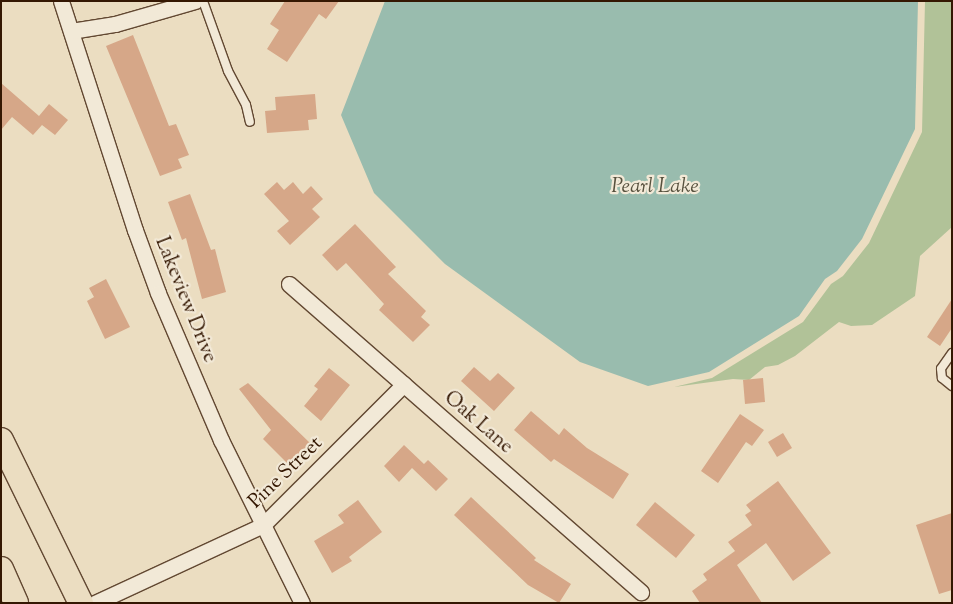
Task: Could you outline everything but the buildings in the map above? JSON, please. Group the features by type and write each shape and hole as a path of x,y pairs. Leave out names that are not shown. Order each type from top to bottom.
{"main road":[{"path":"1,440 81,603"},
{"path":"1,569 16,603"}],"street":[{"name":"Lakeview Drive","path":"61,1 134,230 155,284 221,440 302,603"},
{"path":"71,31 115,24 195,1"},
{"name":"Oak Lane","path":"289,284 641,592"},
{"name":"Pine Street","path":"95,603 263,525 404,384"}],"lane":[{"path":"203,1 228,71 246,105 250,122"},
{"path":"952,353 941,369 942,378 952,386"}],"shaded area":[{"path":"925,1 952,1 952,227 920,256 915,296 872,325 851,326 839,322 795,356 778,365 765,367 749,380 733,379 674,387 712,378 803,322 831,284 843,276 869,243 922,132"}],"water":[{"name":"Pearl Lake","path":"385,1 918,1 915,129 862,239 837,271 825,279 799,316 709,372 648,386 580,362 445,264 374,193 341,115"}]}
